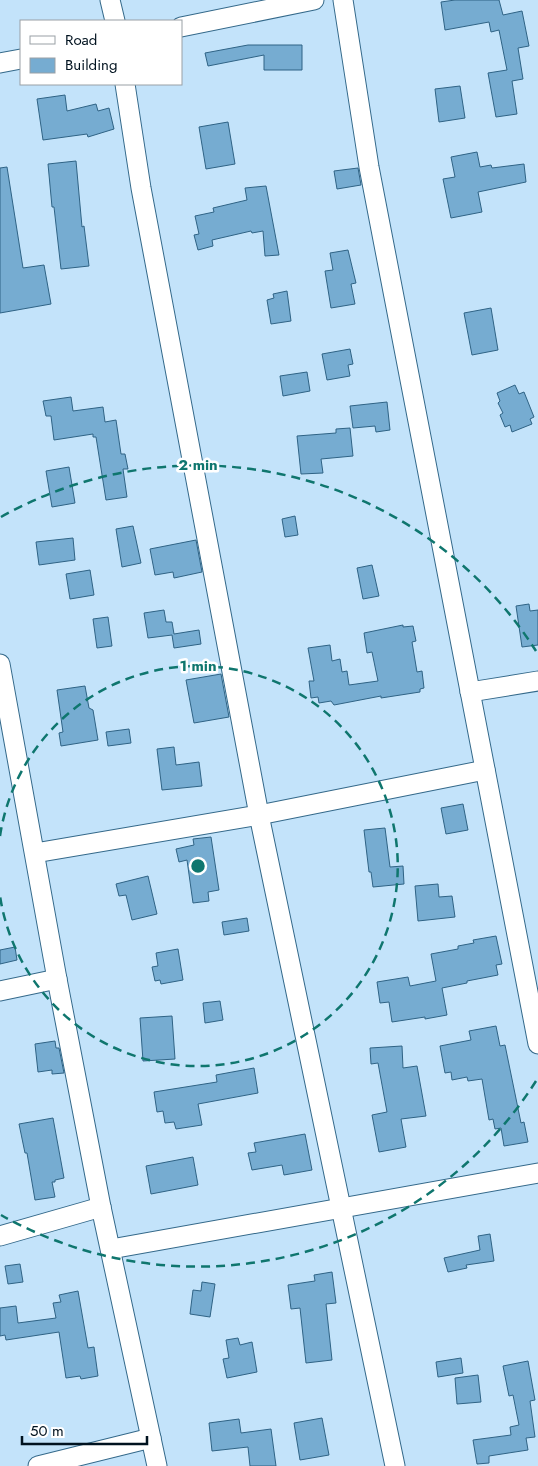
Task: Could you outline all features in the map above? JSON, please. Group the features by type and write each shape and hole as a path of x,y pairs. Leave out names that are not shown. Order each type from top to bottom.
{"street":[{"path":"110,0 115,20"},
{"path":"182,26 314,0"},
{"path":"343,0 369,167 538,1044"},
{"path":"0,63 20,58"},
{"path":"125,85 141,188 260,815 395,1466"},
{"path":"0,664 8,758 35,853 57,980 101,1207 157,1466"},
{"path":"470,692 538,681"},
{"path":"35,853 260,815 485,770"},
{"path":"0,991 57,980"},
{"path":"111,1249 538,1173"},
{"path":"0,1236 101,1207"},
{"path":"38,1466 151,1438"}],"building":[{"path":"455,0 499,0 503,15 522,11 529,46 518,48 523,79 512,81 517,114 496,117 488,73 507,70 499,30 491,32 489,22 445,30 441,2"},
{"path":"248,45 302,45 302,70 264,70 264,55 208,66 205,53"},
{"path":"460,86 465,118 439,122 435,89"},
{"path":"65,95 67,111 96,104 98,111 109,108 114,129 88,137 87,134 43,140 37,99"},
{"path":"228,122 235,164 206,169 199,127"},
{"path":"477,152 480,167 491,165 492,168 524,164 526,182 478,192 482,212 451,218 443,179 455,177 451,157"},
{"path":"76,161 82,227 84,226 89,266 61,269 48,164"},
{"path":"7,167 23,268 44,265 51,304 0,313 0,168"},
{"path":"358,168 361,185 337,189 334,171"},
{"path":"266,186 279,255 265,256 263,231 252,233 251,231 212,240 213,246 198,250 194,235 199,234 195,216 214,212 213,208 247,200 245,188"},
{"path":"348,250 356,283 351,284 355,304 331,308 325,271 333,270 330,253"},
{"path":"287,291 291,321 271,324 267,300 274,298 273,294"},
{"path":"491,308 498,350 472,355 464,313"},
{"path":"350,349 353,364 348,365 350,376 327,380 322,354"},
{"path":"307,372 310,391 283,396 280,376"},
{"path":"515,385 519,394 524,392 534,417 530,419 532,424 512,432 510,425 505,427 500,415 503,413 498,403 500,401 497,393"},
{"path":"71,397 73,411 103,407 105,422 116,420 121,454 125,454 128,469 123,469 127,497 106,500 96,437 93,437 93,434 54,440 51,416 46,416 43,401"},
{"path":"387,402 390,430 376,432 375,426 353,428 350,406"},
{"path":"350,428 353,456 321,459 323,473 301,474 297,436 336,433 336,429"},
{"path":"69,467 75,503 52,507 46,471"},
{"path":"295,516 298,535 285,537 282,519"},
{"path":"133,526 141,563 122,567 116,529"},
{"path":"73,538 75,560 39,565 36,542"},
{"path":"196,540 202,572 174,578 173,572 155,575 150,549"},
{"path":"372,565 379,596 363,599 357,568"},
{"path":"90,570 94,595 70,599 66,574"},
{"path":"529,604 530,611 538,610 538,645 522,647 516,606"},
{"path":"164,610 166,622 172,622 174,634 199,630 201,644 174,648 172,635 148,638 144,613"},
{"path":"108,617 112,646 97,648 93,619"},
{"path":"403,625 403,627 413,626 416,641 412,642 417,672 422,671 424,688 420,689 420,692 381,698 381,696 334,705 331,701 319,703 318,697 311,698 309,681 314,681 308,648 330,645 332,661 340,659 342,672 347,671 349,685 378,681 372,652 367,653 364,633"},
{"path":"221,674 229,717 194,723 186,680"},
{"path":"85,686 89,708 93,710 98,740 61,746 59,733 63,732 57,690"},
{"path":"129,729 131,743 108,746 106,732"},
{"path":"174,747 176,765 199,762 202,786 162,790 157,749"},
{"path":"463,804 468,830 446,834 441,808"},
{"path":"385,828 390,867 403,866 404,884 373,887 371,872 369,872 364,830"},
{"path":"211,837 219,890 208,892 209,901 193,903 187,860 179,862 176,849 194,845 193,839"},
{"path":"148,876 157,914 132,920 126,895 119,896 116,884"},
{"path":"438,884 439,897 452,896 455,917 418,921 415,886"},
{"path":"247,918 249,931 224,935 222,922"},
{"path":"496,936 502,964 496,965 498,975 442,988 447,1015 392,1022 389,1002 380,1003 377,982 408,977 410,986 436,981 431,954 458,949 458,946 474,943 473,940"},
{"path":"15,947 17,960 0,964 0,950"},
{"path":"178,949 183,980 161,984 160,980 155,981 152,967 158,966 156,953"},
{"path":"220,1001 223,1020 205,1023 203,1003"},
{"path":"172,1016 175,1059 143,1061 140,1018"},
{"path":"496,1026 500,1046 505,1045 521,1123 524,1122 528,1142 504,1146 501,1128 495,1129 493,1119 489,1120 482,1079 468,1081 467,1077 452,1080 451,1072 445,1073 440,1046 471,1040 469,1031"},
{"path":"55,1041 56,1048 59,1048 64,1073 52,1074 52,1070 38,1072 35,1044"},
{"path":"402,1046 403,1068 417,1066 426,1116 401,1119 406,1147 379,1152 372,1115 387,1112 378,1063 371,1064 370,1048"},
{"path":"254,1068 258,1093 198,1104 202,1125 176,1129 174,1122 165,1123 163,1111 157,1112 154,1092 217,1082 216,1075"},
{"path":"53,1118 64,1178 52,1182 55,1197 35,1200 27,1153 25,1153 19,1124"},
{"path":"305,1134 312,1170 284,1175 282,1165 252,1170 248,1153 256,1152 254,1143"},
{"path":"193,1157 198,1185 151,1194 146,1166"},
{"path":"490,1234 494,1261 466,1265 467,1268 448,1272 444,1258 480,1250 478,1236"},
{"path":"20,1264 23,1282 8,1284 5,1266"},
{"path":"332,1272 336,1303 326,1304 332,1360 306,1363 300,1308 291,1309 288,1285 315,1281 314,1275"},
{"path":"202,1282 215,1284 210,1317 190,1314 193,1290 201,1291"},
{"path":"78,1291 88,1348 94,1347 98,1376 81,1379 80,1376 66,1378 59,1332 6,1340 5,1335 0,1336 0,1308 16,1306 18,1323 56,1318 53,1303 61,1302 59,1295"},
{"path":"238,1338 240,1345 252,1342 257,1372 227,1378 223,1359 229,1358 226,1340"},
{"path":"461,1358 463,1373 438,1377 436,1362"},
{"path":"528,1361 535,1400 530,1401 535,1437 526,1438 528,1450 489,1456 489,1463 477,1464 473,1440 511,1435 510,1427 519,1425 513,1395 509,1396 503,1366"},
{"path":"478,1375 481,1402 457,1404 455,1378"},
{"path":"322,1418 329,1455 300,1460 294,1423"},
{"path":"239,1419 241,1433 271,1429 276,1466 250,1466 248,1447 212,1451 209,1423"}]}
